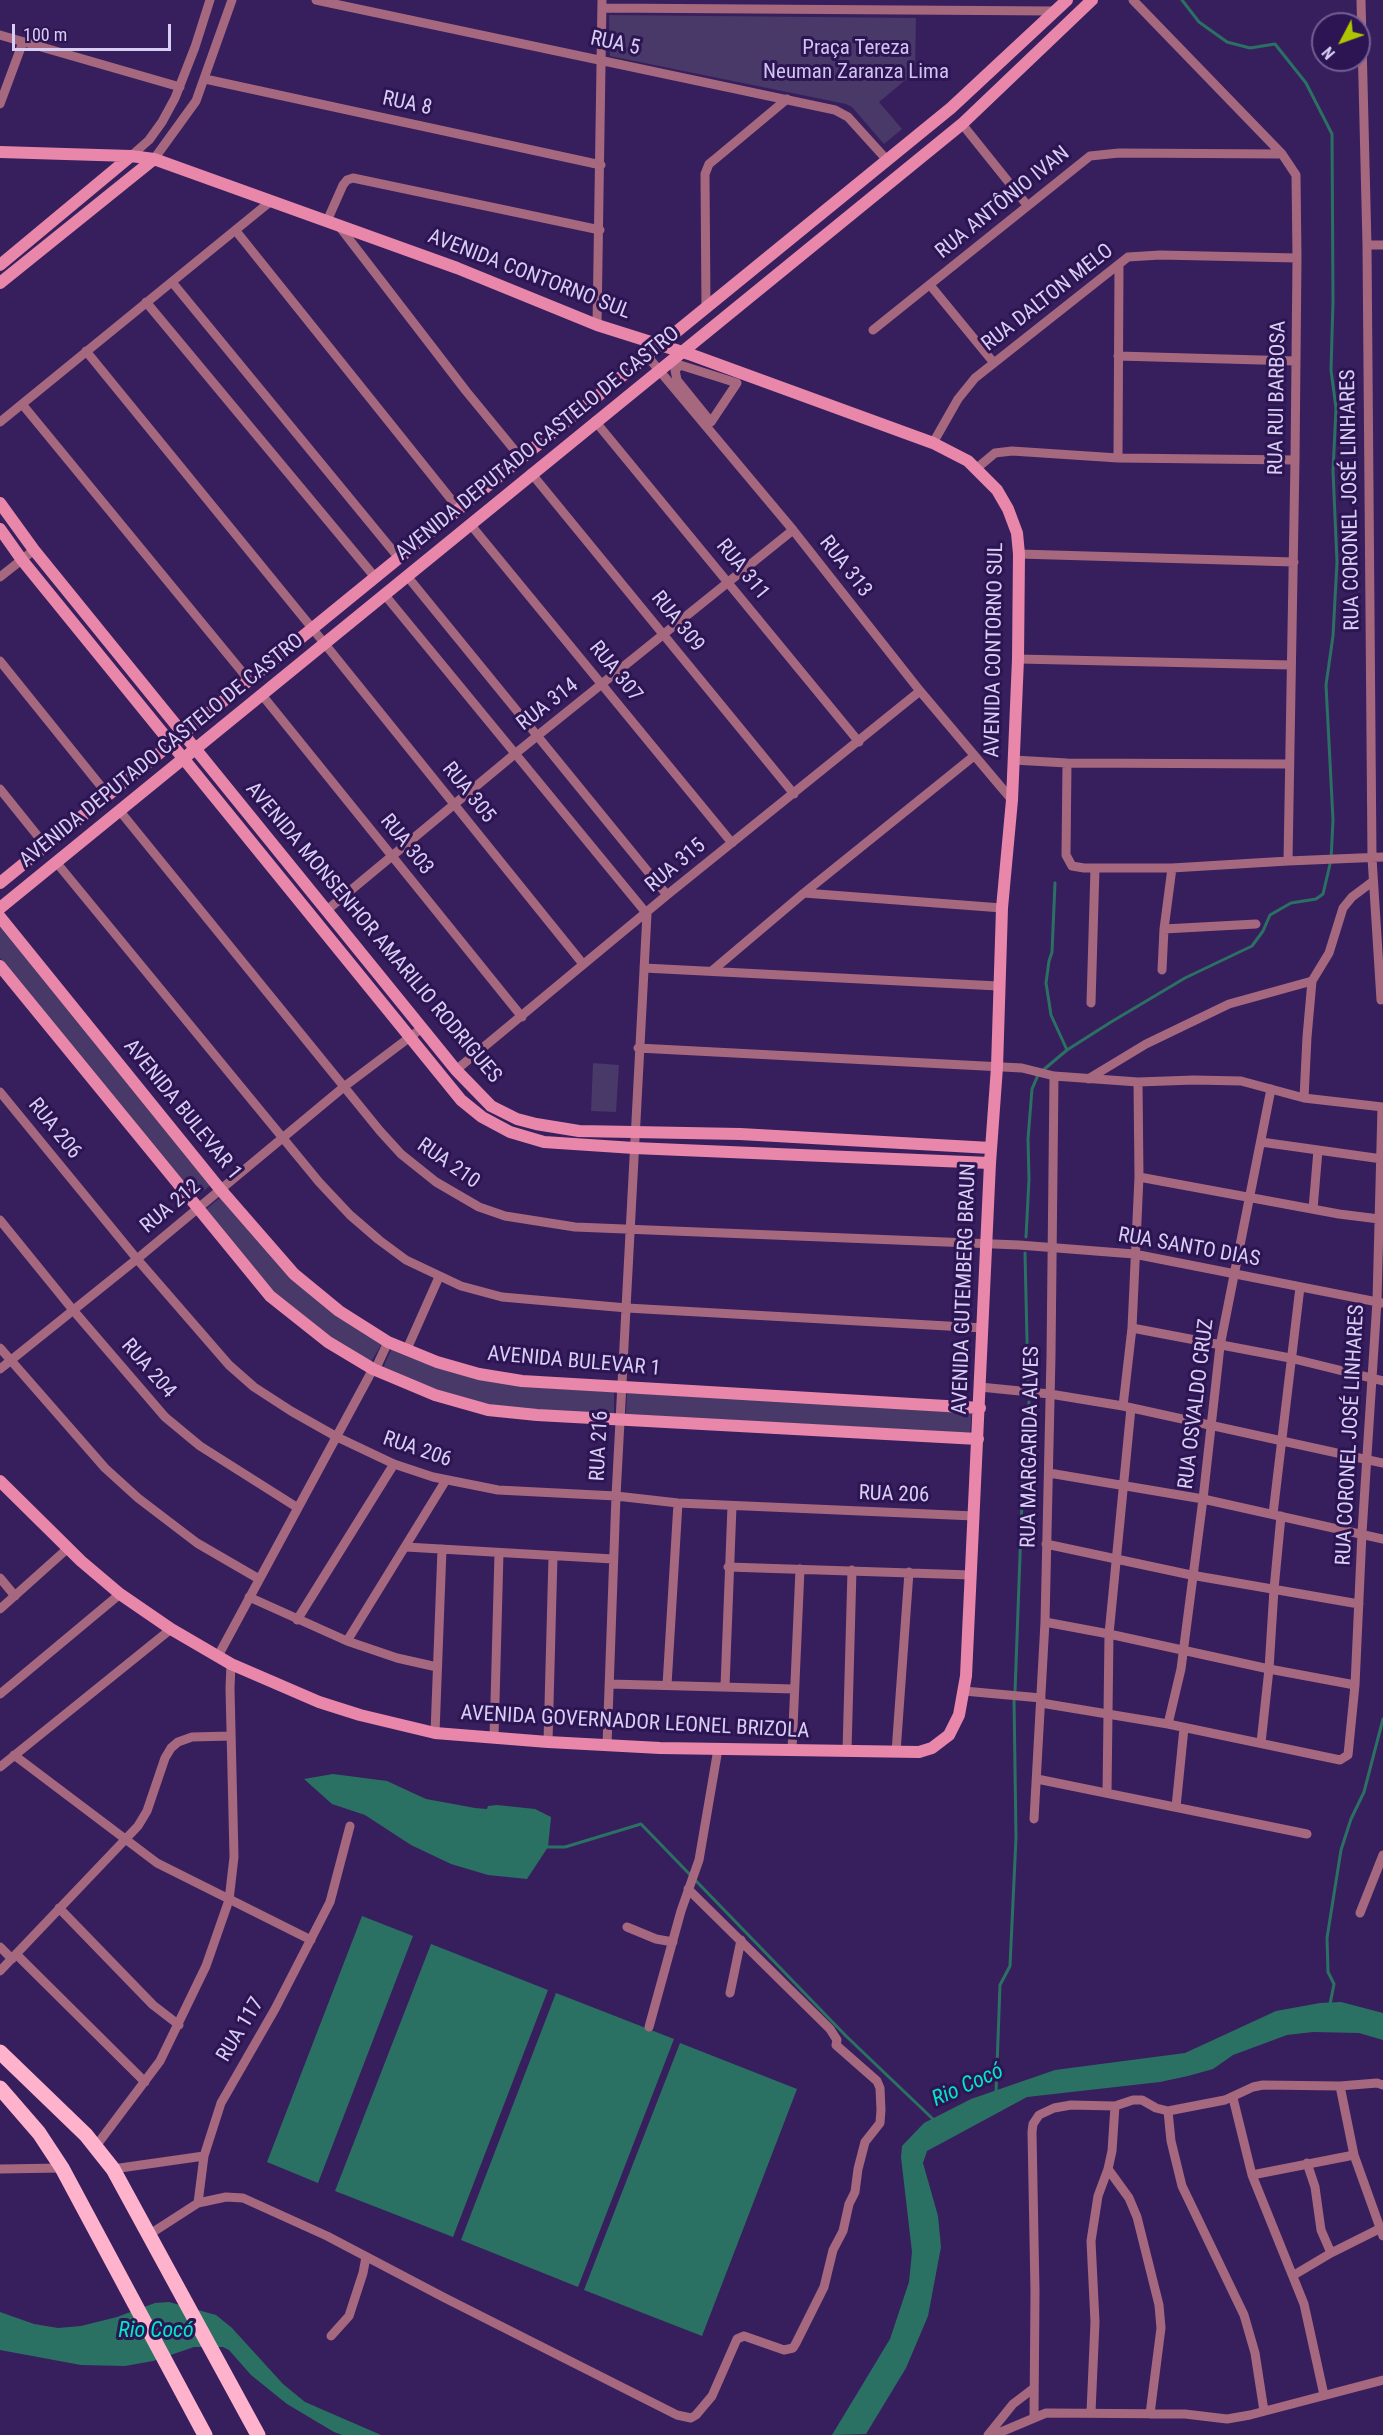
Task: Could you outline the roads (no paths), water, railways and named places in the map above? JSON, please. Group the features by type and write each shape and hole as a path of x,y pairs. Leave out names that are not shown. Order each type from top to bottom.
{"main road":[{"path":"0,2052 96,2146 113,2169 258,2435"},
{"path":"0,2088 39,2133 62,2168 205,2435"}],"street":[{"path":"17,269 4,262 131,156 149,140 162,122 180,87 210,0"},
{"path":"0,283 154,159 196,101 231,0"},
{"name":"RUA 5","path":"316,0 836,110 848,117 887,160"},
{"name":"AVENIDA DEPUTADO CASTELO DE CASTRO","path":"0,883 951,108 1067,0"},
{"name":"RUA RUI BARBOSA","path":"1133,0 1282,154 1293,168 1297,185 1294,562 1288,764 1288,861"},
{"name":"RUA CORONEL JOSÉ LINHARES","path":"1361,0 1367,245 1372,882 1381,1000"},
{"name":"AVENIDA DEPUTADO CASTELO DE CASTRO","path":"0,908 962,124 1085,2"},
{"path":"597,325 603,60 602,4 847,4 1055,12"},
{"path":"0,35 180,87"},
{"path":"0,104 23,42"},
{"name":"RUA 8","path":"205,79 601,165"},
{"path":"706,309 705,174 709,164 787,99"},
{"path":"962,124 1027,205"},
{"name":"AVENIDA CONTORNO SUL","path":"0,152 131,156 154,159 457,268 597,325 662,345 954,452 977,468 997,490 1008,509 1017,533 1019,554 1018,659 1012,800"},
{"name":"RUA ANTÔNIO IVAN","path":"873,330 1090,156 1104,153 1282,154"},
{"path":"521,458 333,223 343,186 347,180 353,178 600,230"},
{"path":"0,422 271,201"},
{"path":"236,231 458,508"},
{"path":"1367,245 1383,245"},
{"name":"RUA DALTON MELO","path":"933,443 964,389 1128,257 1142,255 1297,258"},
{"path":"1118,458 1119,264"},
{"path":"172,282 398,557"},
{"path":"930,285 994,363"},
{"path":"146,302 374,576"},
{"path":"86,351 312,628"},
{"path":"1118,356 1296,361"},
{"name":"RUA 313","path":"648,357 793,530 920,691 1012,800"},
{"path":"680,365 690,366 737,383 735,387 711,422 677,380 675,370 680,365"},
{"path":"22,404 248,680"},
{"name":"RUA 311","path":"595,421 859,742"},
{"path":"977,468 995,453 1004,451 1118,458 1295,459"},
{"name":"RUA 309","path":"531,473 794,794"},
{"name":"AVENIDA MONSENHOR AMARILIO RODRIGUES","path":"0,503 34,550 456,1071 491,1106 517,1119 536,1125 579,1131 751,1135 991,1148"},
{"name":"RUA 307","path":"470,524 732,843"},
{"name":"AVENIDA MONSENHOR AMARILIO RODRIGUES","path":"0,528 22,560 461,1100 483,1117 510,1132 544,1142 990,1163"},
{"name":"RUA 314","path":"327,910 538,735 793,530"},
{"path":"0,577 34,550"},
{"path":"1019,554 1294,562"},
{"path":"407,576 667,896"},
{"path":"384,594 647,914"},
{"name":"RUA 305","path":"312,628 583,964"},
{"path":"1018,659 1291,665"},
{"path":"111,670 123,660"},
{"path":"0,661 108,795"},
{"name":"RUA 315","path":"456,1071 583,964 920,691"},
{"name":"RUA 303","path":"262,695 522,1017"},
{"path":"713,970 804,893 974,756"},
{"path":"1013,760 1067,764 1288,764"},
{"path":"1067,764 1066,855 1069,864 1079,868 1172,868 1383,857"},
{"path":"0,789 45,845"},
{"name":"AVENIDA GUTEMBERG BRAUN","path":"914,1752 926,1752 949,1735 959,1715 964,1691 980,1408 990,1163 997,1067 1002,908 1012,800"},
{"name":"RUA 210","path":"119,810 380,1131 401,1154 436,1182 471,1204 505,1216 575,1227 986,1245"},
{"path":"56,862 319,1182 364,1228 406,1260 461,1286 502,1297 627,1308 983,1328"},
{"path":"1091,1003 1095,868"},
{"path":"1162,970 1164,929 1172,868"},
{"path":"1304,1098 1306,1037 1312,981 1329,952 1343,908 1352,897 1372,882"},
{"path":"804,893 1002,908"},
{"name":"RUA 216","path":"607,1745 621,1388 647,914"},
{"name":"AVENIDA BULEVAR 1","path":"0,917 220,1189 294,1274 339,1311 388,1342 437,1362 497,1378 540,1383 980,1408"},
{"path":"1164,929 1256,924"},
{"path":"0,966 270,1296 328,1342 374,1370 435,1395 488,1410 620,1421 978,1439"},
{"path":"644,968 998,986"},
{"path":"1088,1078 1146,1044 1229,1004 1312,981"},
{"name":"RUA 212","path":"0,1369 137,1259 345,1086 422,1028"},
{"path":"638,1048 1022,1068 1054,1076 1138,1082 1241,1081 1304,1098 1383,1107"},
{"name":"RUA MARGARIDA ALVES","path":"1034,1819 1045,1622 1054,1076"},
{"path":"1107,1792 1109,1634 1123,1484 1139,1176 1138,1082"},
{"name":"RUA OSVALDO CRUZ","path":"1168,1724 1179,1682 1220,1346 1233,1274 1252,1197 1271,1089"},
{"name":"RUA 206","path":"0,1092 137,1259 229,1365 254,1387 337,1437 394,1464 446,1480 498,1490 616,1496 732,1506 974,1516"},
{"name":"RUA CORONEL JOSÉ LINHARES","path":"1261,1743 1340,1760 1348,1755 1355,1685 1366,1459 1380,1302 1379,1219 1383,1107"},
{"path":"1261,1142 1382,1159"},
{"path":"1313,1209 1318,1150"},
{"path":"1139,1176 1379,1219"},
{"name":"RUA 204","path":"0,1220 73,1310 165,1417 200,1446 298,1508"},
{"name":"RUA SANTO DIAS","path":"986,1245 1051,1247 1134,1254 1380,1302"},
{"path":"407,1350 440,1277"},
{"path":"964,1691 1041,1700 1261,1743 1269,1669 1282,1441 1300,1287"},
{"path":"1132,1328 1290,1358 1383,1381"},
{"path":"218,1656 388,1342"},
{"path":"0,1348 105,1468 138,1498 197,1543 259,1579"},
{"path":"980,1387 1050,1394 1127,1407 1383,1463"},
{"path":"297,1620 394,1464"},
{"path":"1049,1473 1203,1499 1383,1539"},
{"path":"346,1641 446,1480"},
{"name":"AVENIDA GOVERNADOR LEONEL BRIZOLA","path":"0,1481 67,1549 120,1594 171,1629 231,1664 319,1702 360,1715 435,1733 548,1742 718,1749 914,1752"},
{"path":"667,1685 678,1503"},
{"path":"725,1686 732,1506"},
{"path":"1046,1544 1191,1575 1359,1604"},
{"path":"406,1547 613,1560"},
{"path":"0,1609 67,1549"},
{"path":"435,1733 442,1549"},
{"path":"494,1738 499,1553"},
{"path":"548,1742 553,1556"},
{"path":"728,1567 971,1575"},
{"path":"792,1750 800,1569"},
{"path":"847,1750 852,1570"},
{"path":"896,1752 909,1572"},
{"path":"0,1578 15,1596"},
{"path":"0,1694 120,1594"},
{"path":"249,1597 346,1641 397,1658 437,1667"},
{"path":"1045,1622 1355,1685"},
{"path":"0,1767 171,1629"},
{"path":"96,2146 160,2061 206,1966 229,1900 234,1857 231,1664"},
{"path":"610,1684 795,1689"},
{"path":"1176,1807 1184,1728"},
{"path":"0,1971 126,1840 147,1811 165,1758 171,1748 178,1742 192,1737 231,1736"},
{"path":"649,2027 688,1889 699,1860 718,1749"},
{"path":"14,1755 157,1863 311,1940"},
{"path":"1037,1779 1307,1834"},
{"name":"RUA 117","path":"198,2203 204,2156 221,2103 275,2009 311,1940 335,1887 350,1826"},
{"path":"1360,1913 1383,1855"},
{"path":"150,2234 198,2203 226,2197 243,2198 327,2236 683,2417 691,2418 705,2407 737,2339 744,2336 784,2350 793,2348 824,2287 833,2250 843,2231 849,2204 855,2192 865,2142 880,2123 880,2088 872,2076 836,2045 837,2040 830,2029 688,1889"},
{"path":"59,1908 153,2005 179,2025"},
{"path":"627,1927 645,1935 673,1942"},
{"path":"730,1993 741,1940"},
{"path":"0,1947 14,1956 145,2082"},
{"path":"1034,2416 1033,2124 1039,2115 1054,2108 1086,2104 1115,2106 1134,2100 1142,2100 1156,2108 1168,2111 1233,2098 1253,2087 1263,2085 1340,2086 1365,2083 1383,2085"},
{"path":"1294,2274 1331,2253 1381,2233 1354,2155 1340,2086"},
{"path":"1233,2098 1252,2175 1294,2274 1310,2324 1324,2395"},
{"path":"1092,2412 1095,2322 1091,2241 1098,2196 1108,2169 1114,2133 1115,2106"},
{"path":"1168,2111 1170,2141 1182,2186 1244,2314 1255,2353 1264,2412"},
{"path":"1252,2175 1354,2155"},
{"path":"113,2169 204,2156"},
{"path":"1307,2163 1315,2187 1321,2230 1331,2253"},
{"path":"0,2169 62,2168"},
{"path":"1108,2169 1129,2198 1137,2217 1159,2305 1161,2328 1150,2414"},
{"path":"331,2336 349,2316 366,2257"},
{"path":"994,2435 1034,2416 1046,2413 1185,2414 1227,2419 1264,2412 1383,2380"},
{"path":"988,2435 1013,2404 1034,2388"}],"water":[{"path":"333,1774 387,1781 426,1799 475,1808 487,1809 488,1806 497,1805 535,1809 551,1817 548,1847 527,1879 488,1875 451,1864 411,1845 365,1815 332,1804 304,1779"},
{"path":"362,1916 413,1936 318,2183 267,2162"},
{"path":"431,1944 548,1990 453,2237 335,2191"},
{"path":"556,1993 674,2039 578,2287 461,2240"},
{"name":"Rio Cocó","path":"1341,2002 1383,2013 1383,2040 1359,2033 1313,2032 1287,2035 1233,2055 1213,2069 1188,2076 1160,2082 1027,2097 927,2151 923,2163 938,2216 941,2247 928,2316 906,2368 866,2434 832,2435 890,2339 909,2282 912,2252 901,2157 902,2146 924,2123 971,2099 1055,2070 1185,2053 1276,2011 1320,2003"},
{"path":"680,2043 797,2089 702,2336 584,2290"},
{"name":"Rio Cocó","path":"169,2302 216,2315 232,2328 283,2384 305,2402 381,2435 342,2435 334,2432 287,2404 251,2375 229,2350 223,2347 194,2347 153,2361 125,2366 81,2365 0,2350 0,2312 34,2324 58,2328 81,2326 117,2317 155,2303"}],"waterway":[{"path":"1042,1071 1067,1050 1111,1022 1185,978 1252,946 1263,931 1270,915 1291,903 1316,899 1323,894 1331,860 1333,820 1326,685 1333,636 1337,562 1333,471 1336,408 1331,370 1332,134 1306,83 1275,44 1250,48 1227,42 1199,22 1182,0"},
{"path":"1055,883 1052,952 1046,983 1051,1015 1067,1050"},
{"path":"1026,1237 1029,1179 1028,1139 1032,1089 1038,1075"},
{"path":"1025,1253 1028,1383"},
{"path":"1015,1692 1024,1447 1029,1402"},
{"path":"996,2093 1000,1985 1010,1966 1016,1838 1014,1698"},
{"path":"1330,2004 1334,1984 1328,1972 1327,1938 1341,1850 1351,1819 1364,1792 1383,1719"},
{"path":"546,1847 565,1847 641,1824 846,2036 935,2121"}],"park label":[{"name":"Praça Tereza Neuman Zaranza Lima","path":"856,61"}]}
